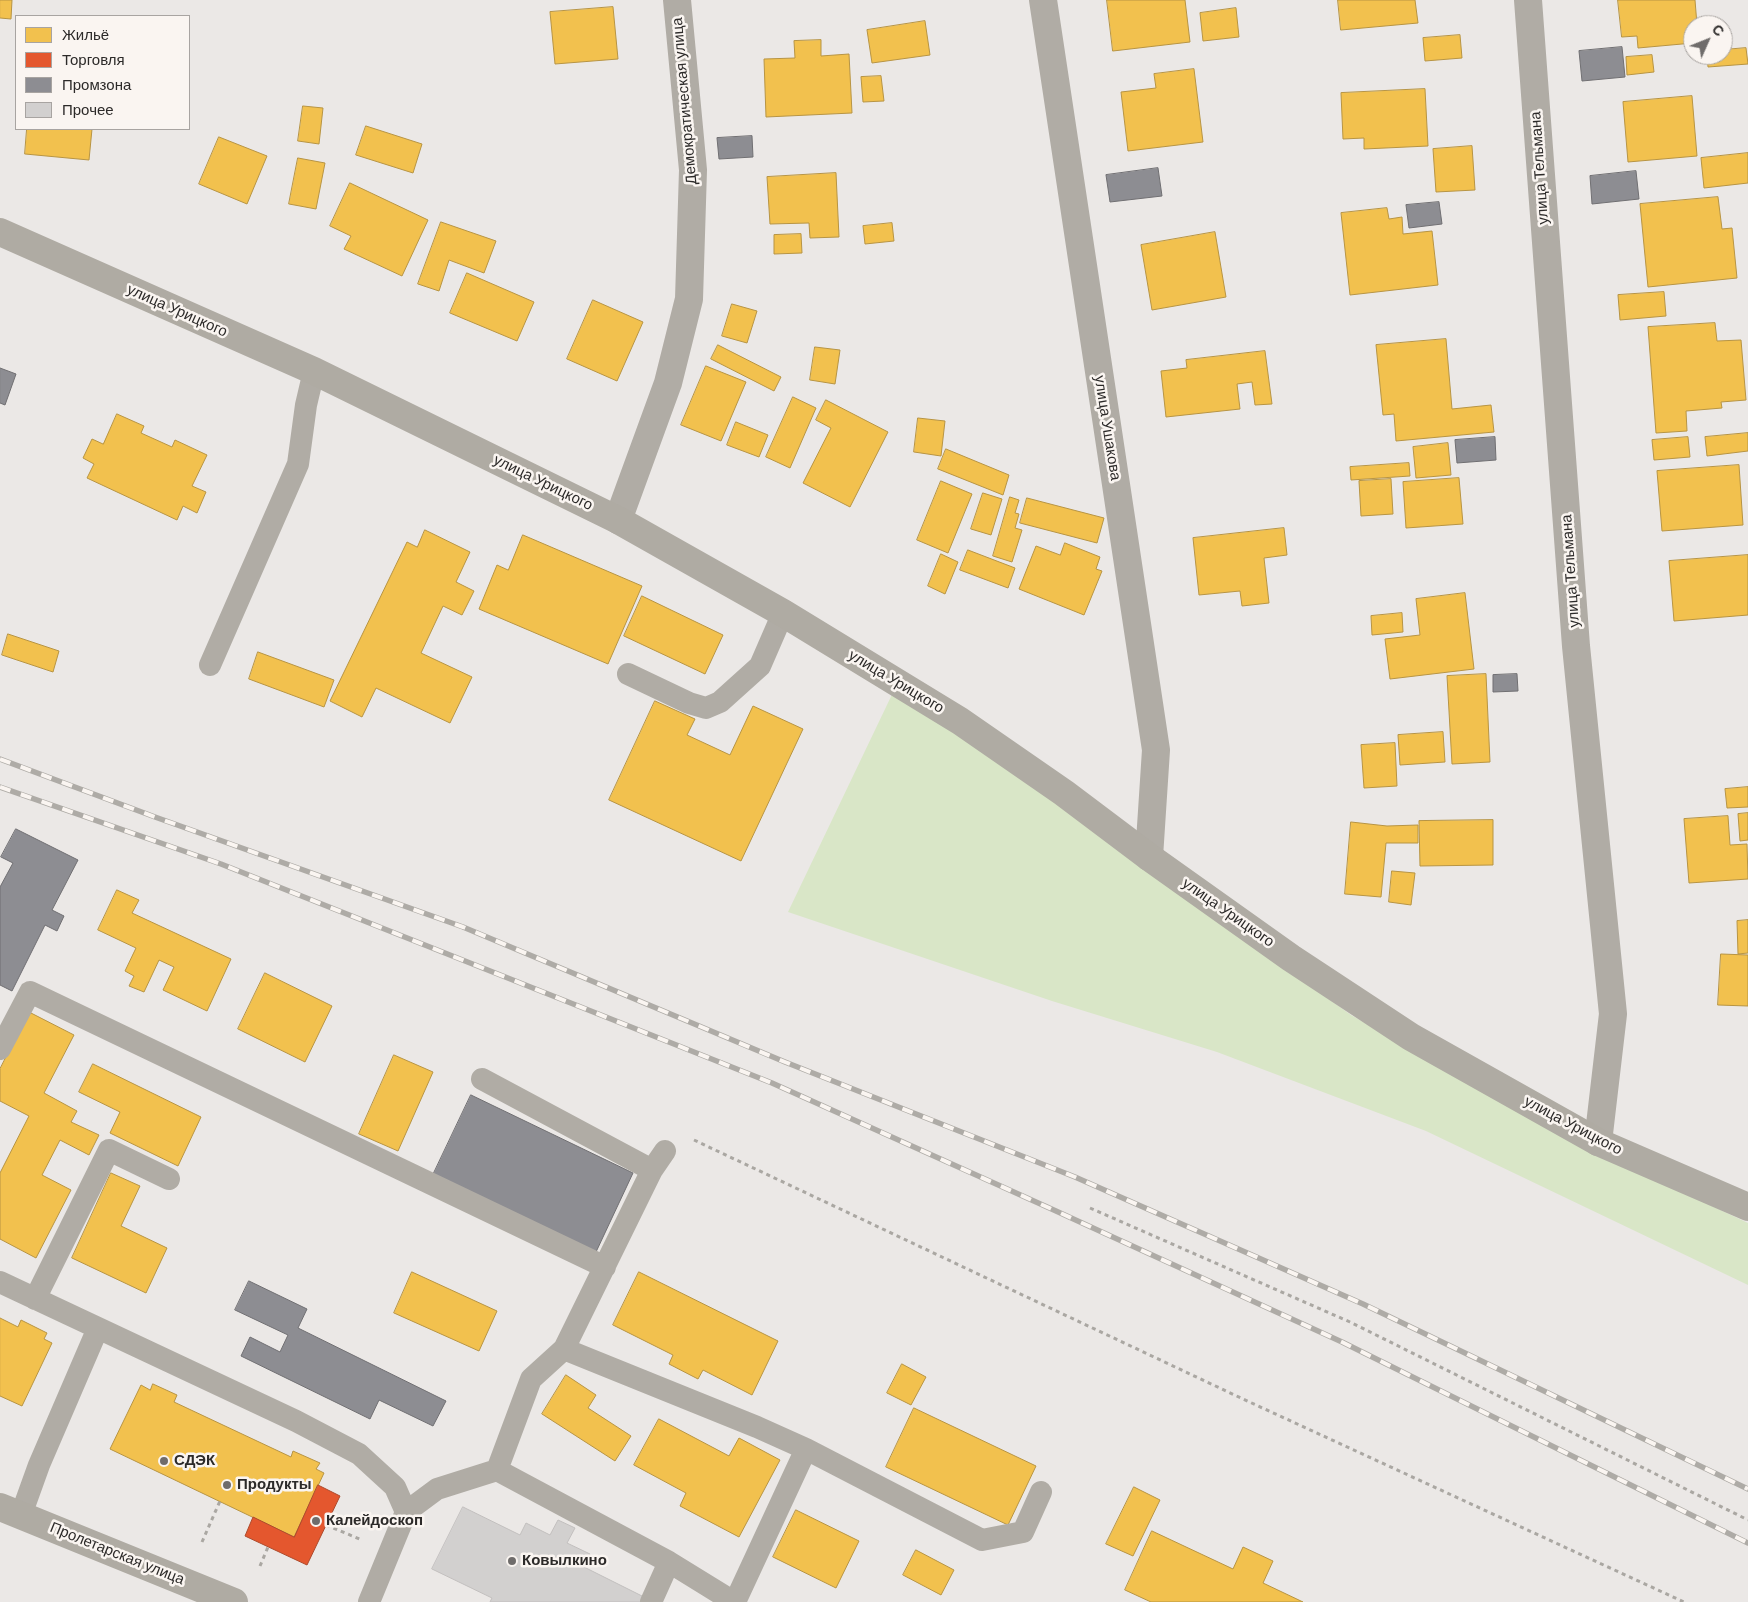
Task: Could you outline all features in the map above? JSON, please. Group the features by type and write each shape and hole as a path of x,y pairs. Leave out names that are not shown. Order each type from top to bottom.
{"street":[{"name":"Демократическая улица","path":"618,520 668,383 689,299 693,170 676,0"},
{"name":"улица Ушакова","path":"1043,0 1156,750 1149,857"},
{"name":"улица Тельмана","path":"1528,0 1576,646 1613,1014 1598,1142"},
{"name":"улица Урицкого","path":"0,232 314,371 618,520 783,613 960,721 1064,793 1149,857 1291,958 1411,1037 1598,1142 1748,1207"},
{"name":"Пролетарская улица","path":"10,1511 234,1602"}],"lane":[{"path":"210,665 298,464 306,405 314,371"},
{"path":"628,674 688,703 706,708 720,702 760,666 783,613"},
{"path":"0,1049 30,992 605,1267"},
{"path":"482,1080 652,1170"},
{"path":"35,1299 109,1150 169,1179"},
{"path":"497,1470 531,1379 564,1349 652,1170 665,1151"},
{"path":"0,1282 296,1421 359,1454 395,1487 406,1512"},
{"path":"10,1511 39,1465 98,1328"},
{"path":"564,1349 757,1427 806,1449 982,1540 1022,1532 1041,1492"},
{"path":"369,1602 406,1512 437,1489 497,1470 669,1562 735,1602 806,1449"},
{"path":"651,1602 669,1562"}],"path":[{"path":"685,1136 1243,1399 1684,1602"},
{"path":"1090,1208 1350,1322 1748,1520"},
{"path":"202,1542 220,1501"},
{"path":"326,1525 389,1551"},
{"path":"260,1566 268,1547"}],"green space":[{"path":"897,684 1351,1015 1461,1078 1596,1151 1748,1223 1748,1285 1426,1131 1217,1052 1052,1001 788,912"}],"building: Жильё":[{"path":"0,0 12,0 11,19 0,18"},
{"path":"1107,0 1185,0 1190,42 1113,51"},
{"path":"1338,0 1415,0 1418,23 1341,30"},
{"path":"1618,0 1695,0 1696,15 1683,15 1683,44 1638,48 1637,36 1622,37"},
{"path":"613,7 618,59 555,64 550,12"},
{"path":"1236,8 1239,37 1203,41 1200,13"},
{"path":"925,21 930,55 872,63 867,30"},
{"path":"1460,35 1462,58 1425,61 1423,38"},
{"path":"821,40 821,56 849,54 852,113 766,117 764,59 795,58 794,41"},
{"path":"1746,48 1748,64 1708,67 1708,65 1733,65 1733,49"},
{"path":"1652,55 1654,72 1627,75 1626,57"},
{"path":"1194,69 1203,142 1128,151 1121,92 1156,88 1154,74"},
{"path":"881,76 884,101 863,102 861,77"},
{"path":"1425,89 1428,146 1364,149 1364,138 1343,139 1341,93"},
{"path":"1692,96 1697,156 1628,162 1623,102"},
{"path":"303,106 323,108 319,144 298,141"},
{"path":"366,126 422,144 413,173 356,155"},
{"path":"27,130 92,130 89,160 25,154"},
{"path":"219,137 267,156 247,204 199,184"},
{"path":"1472,146 1475,190 1436,192 1433,149"},
{"path":"1748,153 1748,183 1704,188 1701,158"},
{"path":"298,158 325,163 316,209 289,204"},
{"path":"836,173 839,237 810,238 809,223 770,224 767,177"},
{"path":"350,183 428,220 402,276 344,249 351,236 330,226"},
{"path":"1718,197 1722,229 1732,228 1737,278 1648,287 1640,204"},
{"path":"1387,208 1389,219 1402,217 1403,234 1432,231 1438,285 1350,295 1341,213"},
{"path":"441,222 496,241 484,273 449,260 439,291 418,284"},
{"path":"892,223 894,241 865,244 863,226"},
{"path":"1215,232 1226,297 1152,310 1141,245"},
{"path":"801,234 802,253 774,254 774,235"},
{"path":"467,273 534,302 517,341 450,313"},
{"path":"1664,292 1666,316 1620,320 1618,295"},
{"path":"593,300 643,322 617,381 567,359"},
{"path":"732,304 757,311 747,343 722,336"},
{"path":"1715,323 1717,341 1741,340 1746,400 1721,402 1722,408 1686,411 1687,431 1656,433 1648,327"},
{"path":"1446,339 1452,409 1491,405 1494,432 1396,441 1394,414 1383,415 1376,345"},
{"path":"718,345 781,377 774,391 711,359"},
{"path":"815,347 840,350 835,384 810,380"},
{"path":"1265,351 1272,404 1255,405 1252,382 1237,384 1240,409 1166,417 1161,371 1187,368 1186,360"},
{"path":"706,366 746,382 721,441 681,425"},
{"path":"793,397 816,408 790,468 766,457"},
{"path":"826,400 888,432 850,507 803,483 831,428 816,420"},
{"path":"117,414 144,426 141,433 172,447 175,440 207,455 192,486 206,492 197,513 183,506 177,520 87,478 94,464 83,458 92,439 103,444"},
{"path":"918,418 945,421 941,456 914,452"},
{"path":"736,422 768,435 759,457 727,445"},
{"path":"1748,433 1748,451 1707,456 1705,437"},
{"path":"1688,437 1690,457 1654,460 1652,440"},
{"path":"1448,443 1451,475 1416,478 1413,447"},
{"path":"946,449 1009,475 1003,495 938,469"},
{"path":"1409,463 1410,476 1351,480 1350,467"},
{"path":"1739,465 1743,525 1662,531 1657,471"},
{"path":"1459,478 1463,524 1406,528 1403,482"},
{"path":"1391,479 1393,514 1361,516 1359,481"},
{"path":"941,481 972,494 948,553 917,540"},
{"path":"983,493 1002,499 991,535 971,529"},
{"path":"1010,497 1019,500 1015,513 1019,514 1015,528 1022,530 1012,562 993,556"},
{"path":"1027,498 1104,518 1097,543 1020,523"},
{"path":"1284,528 1287,555 1264,558 1269,603 1242,606 1240,591 1199,595 1193,538"},
{"path":"425,530 470,552 456,582 474,591 462,615 443,606 421,653 472,677 450,723 376,688 362,717 330,701 407,542 417,547"},
{"path":"523,535 642,586 608,664 479,609 497,565 508,570"},
{"path":"1065,543 1100,557 1096,569 1102,571 1084,615 1019,589 1036,546 1060,555"},
{"path":"968,550 1015,568 1008,588 960,570"},
{"path":"941,554 958,562 945,594 928,586"},
{"path":"1748,555 1748,615 1674,621 1669,561"},
{"path":"1465,593 1474,669 1390,679 1385,639 1420,635 1416,599"},
{"path":"642,596 723,635 705,674 624,636"},
{"path":"1402,613 1403,632 1372,635 1371,616"},
{"path":"8,634 59,651 53,672 2,655"},
{"path":"258,652 334,680 324,707 249,679"},
{"path":"1486,674 1490,762 1452,764 1447,676"},
{"path":"655,701 695,719 687,735 730,755 753,706 803,729 741,861 609,800"},
{"path":"1443,732 1445,762 1400,765 1398,735"},
{"path":"1395,743 1397,786 1364,788 1361,745"},
{"path":"1748,787 1748,807 1727,808 1725,789"},
{"path":"1748,813 1748,840 1740,841 1738,814"},
{"path":"1728,816 1730,845 1747,844 1748,879 1689,883 1684,819"},
{"path":"1493,820 1493,865 1420,866 1419,821"},
{"path":"1351,822 1387,826 1418,825 1418,843 1386,843 1381,897 1345,894"},
{"path":"1392,871 1415,873 1411,905 1389,902"},
{"path":"117,890 139,900 132,913 231,959 207,1011 163,990 174,967 159,960 144,992 129,986 134,976 125,971 136,948 98,930"},
{"path":"1748,920 1748,953 1738,954 1737,921"},
{"path":"1721,954 1748,955 1748,1006 1718,1005"},
{"path":"265,973 332,1006 305,1062 238,1029"},
{"path":"29,1012 74,1035 44,1093 77,1111 71,1122 99,1135 89,1155 60,1140 42,1175 71,1190 36,1258 0,1239 0,1173 29,1116 0,1101 0,1069"},
{"path":"394,1055 433,1072 398,1151 359,1134"},
{"path":"93,1064 201,1117 178,1166 110,1133 120,1112 79,1092"},
{"path":"111,1173 140,1186 121,1226 167,1248 146,1293 72,1258"},
{"path":"412,1272 497,1311 479,1351 394,1313"},
{"path":"639,1272 778,1341 752,1395 703,1370 698,1379 669,1364 673,1355 613,1325"},
{"path":"0,1318 18,1327 21,1320 47,1333 44,1339 52,1343 22,1406 0,1396"},
{"path":"902,1364 926,1377 911,1405 887,1393"},
{"path":"566,1375 596,1395 588,1408 631,1436 615,1461 542,1414"},
{"path":"153,1384 177,1395 174,1402 291,1457 293,1451 320,1463 316,1469 324,1473 294,1537 110,1449 141,1385 150,1390"},
{"path":"914,1408 1036,1466 1008,1525 886,1467"},
{"path":"659,1419 729,1456 739,1438 780,1460 739,1537 680,1506 686,1493 634,1465"},
{"path":"1134,1487 1160,1500 1133,1556 1106,1544"},
{"path":"796,1510 859,1541 836,1588 773,1557"},
{"path":"1152,1531 1233,1569 1243,1547 1273,1561 1263,1583 1303,1602 1151,1602 1125,1590"},
{"path":"916,1550 954,1570 941,1595 903,1575"}],"building: Торговля":[{"path":"318,1485 340,1496 307,1565 245,1536 253,1517 294,1537"}],"building: Промзона":[{"path":"1622,47 1625,77 1582,81 1579,51"},
{"path":"752,136 753,157 719,159 717,138"},
{"path":"1158,168 1162,196 1110,202 1106,175"},
{"path":"1636,171 1639,199 1592,204 1590,176"},
{"path":"1439,202 1442,224 1409,228 1406,205"},
{"path":"0,368 16,374 5,405 0,403"},
{"path":"1495,437 1496,460 1457,463 1455,440"},
{"path":"1517,674 1518,691 1493,692 1493,675"},
{"path":"16,829 78,860 52,910 64,916 57,931 45,925 12,991 0,985 0,887 13,863 1,857"},
{"path":"471,1095 633,1173 596,1252 433,1175"},
{"path":"249,1281 307,1309 298,1328 446,1401 433,1426 379,1400 370,1419 241,1356 250,1337 280,1352 288,1335 235,1310"}],"building: Прочее":[{"name":"Ковылкино","path":"463,1507 520,1535 526,1523 550,1535 558,1520 575,1528 567,1543 590,1554 584,1567 646,1598 644,1602 490,1602 492,1598 432,1569"}],"railway":[{"path":"0,759 155,817 463,927 785,1062 1075,1177 1363,1304 1748,1489"},
{"path":"0,787 221,864 772,1083 1342,1342 1748,1543"}],"place":[{"name":"СДЭК","path":"164,1461"},
{"name":"Продукты","path":"227,1485"},
{"name":"Калейдоскоп","path":"316,1521"},
{"name":"Ковылкино","path":"512,1561"}]}
